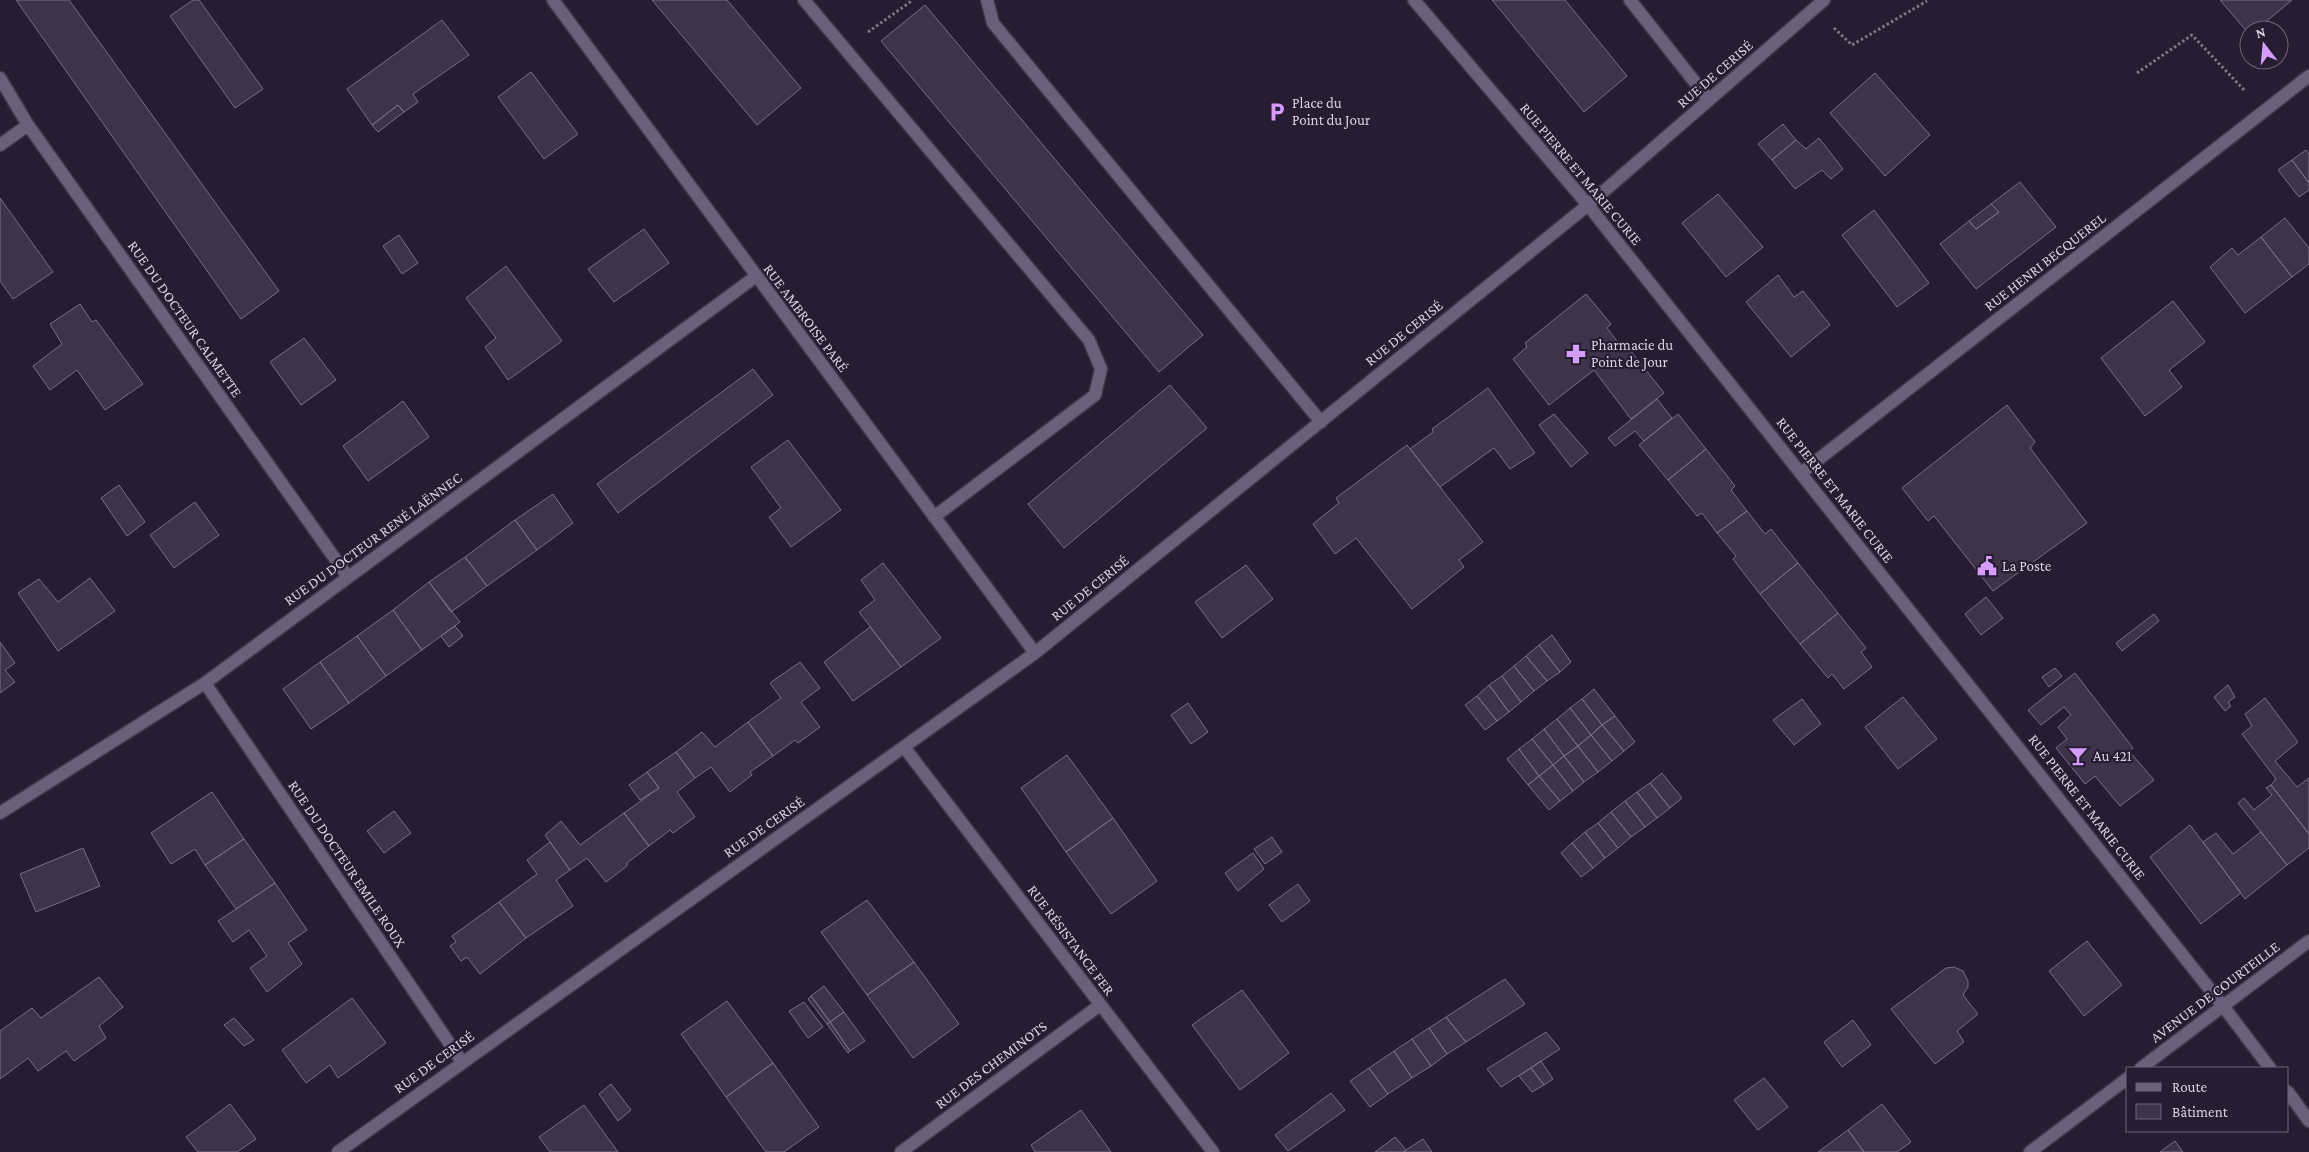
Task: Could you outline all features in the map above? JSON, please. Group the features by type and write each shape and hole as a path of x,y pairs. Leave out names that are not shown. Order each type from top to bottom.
{"street":[{"name":"RUE AMBROISE PARÉ","path":"553,0 755,277 1035,654"},
{"path":"804,0 1090,340 1101,369 1094,395 934,517"},
{"path":"987,0 993,23 1321,422"},
{"name":"RUE PIERRE ET MARIE CURIE","path":"1414,0 1588,205 2223,1006 2269,1067"},
{"path":"1630,0 1709,100"},
{"name":"RUE DE CERISÉ","path":"338,1152 352,1148 462,1062 1035,654 1588,205 1824,0"},
{"name":"RUE HENRI BECQUEREL","path":"1801,473 2309,76"},
{"name":"RUE DU DOCTEUR CALMETTE","path":"0,78 28,125 348,577"},
{"path":"0,145 28,125"},
{"name":"RUE DU DOCTEUR RENÉ LAËNNEC","path":"0,813 205,683 755,277"},
{"name":"RUE DU DOCTEUR EMILE ROUX","path":"205,683 462,1062"},
{"name":"RUE RÉSISTANCE FER","path":"904,747 1213,1152"},
{"name":"AVENUE DE COURTEILLE","path":"2142,1067 2309,941"},
{"name":"RUE DES CHEMINOTS","path":"901,1152 1100,1005"},
{"path":"2030,1152 2126,1080"},
{"path":"2289,1093 2309,1121"}],"path":[{"path":"845,49 913,0"},
{"path":"1814,9 1852,44 1928,1"},
{"path":"2137,73 2192,35 2264,111"}],"building":[{"path":"16,0 69,0 279,291 241,319"},
{"path":"193,0 199,0 263,89 235,108 170,16"},
{"path":"652,0 727,0 801,88 757,125"},
{"path":"1492,0 1565,0 1627,76 1584,112"},
{"path":"2220,0 2292,0 2268,20 2239,20 2239,22"},
{"path":"925,5 1203,335 1159,372 881,41"},
{"path":"442,20 469,55 413,94 418,102 404,112 398,105 372,125 347,89"},
{"path":"531,72 578,134 544,159 498,97"},
{"path":"1875,73 1930,135 1885,176 1830,113"},
{"path":"398,105 404,112 378,132 372,125"},
{"path":"1783,124 1796,140 1772,160 1758,144"},
{"path":"1819,138 1843,169 1831,179 1822,170 1795,189 1772,160 1796,140 1806,149"},
{"path":"2306,150 2309,154 2309,183 2292,160"},
{"path":"2292,160 2309,183 2309,190 2299,197 2278,170"},
{"path":"2020,182 2056,227 1976,289 1940,244 1969,221 1976,229 1999,212 1991,204"},
{"path":"1718,194 1763,247 1726,277 1682,223"},
{"path":"0,198 53,272 13,299 0,281"},
{"path":"1991,204 1999,212 1976,229 1969,221"},
{"path":"1874,210 1929,283 1897,307 1842,235"},
{"path":"2285,218 2309,248 2309,264 2292,277 2261,237"},
{"path":"644,229 669,263 614,302 588,269"},
{"path":"399,235 418,263 402,274 383,246"},
{"path":"2261,237 2292,277 2245,313 2210,267 2232,248 2238,255"},
{"path":"506,266 562,341 508,380 485,347 496,338 466,298"},
{"path":"1778,275 1794,297 1803,291 1830,325 1791,357 1746,302"},
{"name":"Pharmacie du Point de Jour","path":"1586,294 1611,324 1607,328 1622,348 1626,345 1664,393 1631,419 1594,370 1549,405 1513,359 1527,347 1525,343"},
{"path":"2173,301 2205,342 2169,370 2182,387 2145,416 2101,358"},
{"path":"80,304 92,322 96,320 143,384 105,410 77,370 50,390 33,366 62,344 50,324"},
{"path":"304,338 336,380 301,405 270,362"},
{"path":"753,369 773,395 618,513 597,484"},
{"path":"1170,385 1207,428 1064,548 1028,504"},
{"path":"1488,388 1535,453 1510,469 1494,448 1440,487 1410,449 1433,432 1432,429"},
{"path":"1657,399 1672,418 1644,441 1635,431 1615,446 1608,438"},
{"path":"403,401 429,437 368,481 343,446"},
{"path":"2007,405 2035,442 2030,448 2087,523 1993,591 1934,516 1928,521 1902,488"},
{"path":"1554,414 1588,453 1571,467 1539,425"},
{"path":"1678,414 1706,449 1668,480 1639,445"},
{"path":"788,440 841,510 791,547 769,517 781,508 751,467"},
{"path":"1407,445 1483,542 1459,560 1464,567 1412,609 1356,538 1335,554 1313,524 1339,503 1336,498"},
{"path":"1706,449 1735,486 1731,490 1747,511 1717,533 1702,513 1697,516 1668,480"},
{"path":"119,485 145,522 127,536 101,498"},
{"path":"553,494 573,523 537,550 515,520"},
{"path":"195,502 219,535 174,568 150,535"},
{"path":"1747,511 1765,534 1771,529 1798,563 1760,594 1733,559 1736,556 1717,533"},
{"path":"515,520 537,550 487,586 465,557"},
{"path":"465,557 487,586 451,612 429,582"},
{"path":"883,563 941,638 901,667 859,612 875,600 861,580"},
{"path":"1798,563 1838,613 1800,644 1760,594"},
{"path":"1246,565 1273,599 1222,638 1195,602"},
{"path":"90,578 115,611 58,651 18,593 39,579 58,602"},
{"path":"429,582 460,622 422,650 393,610"},
{"path":"1986,597 2003,618 1981,635 1965,614"},
{"path":"393,610 422,650 386,676 357,636"},
{"path":"1838,613 1866,648 1861,652 1872,667 1844,689 1832,674 1828,678 1800,644"},
{"path":"2154,614 2159,621 2122,651 2116,643"},
{"path":"455,626 463,636 449,647 441,636"},
{"path":"870,627 901,667 853,701 824,662"},
{"path":"1552,635 1571,662 1560,672 1539,645"},
{"path":"357,636 386,676 349,703 320,662"},
{"path":"0,642 15,663 5,670 15,682 0,693"},
{"path":"1539,645 1560,672 1547,681 1526,656"},
{"path":"1526,656 1547,681 1534,691 1514,666"},
{"path":"320,662 349,703 311,729 283,689"},
{"path":"800,662 820,688 801,702 820,727 798,743 795,740 773,756 748,722 781,698 770,683"},
{"path":"1514,666 1534,691 1521,702 1502,676"},
{"path":"2055,668 2062,676 2049,687 2042,677"},
{"path":"2075,673 2133,748 2129,751 2154,780 2120,806 2095,776 2085,784 2056,748 2067,739 2058,727 2071,715 2064,707 2041,725 2028,710"},
{"path":"1502,676 1521,702 1509,712 1489,685"},
{"path":"1489,685 1509,712 1497,721 1477,696"},
{"path":"2228,685 2235,697 2228,702 2231,706 2225,711 2214,697"},
{"path":"1594,689 1615,716 1602,725 1582,699"},
{"path":"1477,696 1497,721 1485,730 1465,705"},
{"path":"1903,697 1937,739 1898,769 1865,727"},
{"path":"2265,698 2298,742 2275,761 2297,787 2309,778 2309,834 2271,785 2276,779 2242,734 2252,726 2245,714"},
{"path":"1582,699 1602,725 1591,735 1570,708"},
{"path":"1802,699 1821,724 1794,745 1773,720"},
{"path":"1188,703 1208,732 1191,744 1171,715"},
{"path":"1570,708 1591,735 1578,746 1557,719"},
{"path":"1615,716 1635,742 1624,751 1602,725"},
{"path":"1557,719 1578,746 1564,756 1544,729"},
{"path":"748,722 773,756 750,772 752,775 730,792 711,767 695,778 676,752 702,732 715,747"},
{"path":"1602,725 1624,751 1612,761 1591,735"},
{"path":"1544,729 1564,756 1553,765 1532,739"},
{"path":"1591,735 1612,761 1598,772 1578,746"},
{"path":"1532,739 1553,765 1539,776 1519,749"},
{"path":"1578,746 1598,772 1584,782 1564,756"},
{"path":"1519,749 1539,776 1528,785 1507,759"},
{"path":"676,752 695,778 677,792 695,817 673,833 670,830 649,846 624,813 659,788 647,772"},
{"path":"1067,755 1113,818 1066,852 1021,788"},
{"path":"1564,756 1584,782 1573,791 1553,765"},
{"path":"1553,765 1573,791 1560,801 1539,776"},
{"path":"647,772 659,788 640,800 629,785"},
{"path":"1662,773 1682,798 1670,808 1650,783"},
{"path":"1539,776 1560,801 1549,810 1528,785"},
{"path":"1650,783 1670,808 1657,818 1637,792"},
{"path":"2271,785 2309,834 2309,848 2287,865 2238,803 2244,798 2254,810 2272,795 2266,788"},
{"path":"212,792 244,839 205,865 195,849 171,864 151,833"},
{"path":"1637,792 1657,818 1645,827 1625,801"},
{"path":"1625,801 1645,827 1631,837 1611,812"},
{"path":"394,811 411,833 384,853 367,831"},
{"path":"1611,812 1631,837 1618,848 1598,823"},
{"path":"624,813 649,846 606,882 587,858 570,870 545,835 561,821 580,845"},
{"path":"1113,818 1157,881 1111,914 1066,852"},
{"path":"1598,823 1618,848 1605,858 1585,832"},
{"path":"2190,825 2241,893 2201,924 2150,857"},
{"path":"1585,832 1605,858 1593,868 1572,843"},
{"path":"2261,832 2287,865 2245,899 2203,842 2216,833 2233,854"},
{"path":"1272,837 1282,852 1265,864 1254,849"},
{"path":"244,839 275,883 236,909 205,865"},
{"path":"550,842 570,870 556,880 573,906 526,938 499,902 537,874 527,860"},
{"path":"1572,843 1593,868 1581,877 1561,853"},
{"path":"83,848 100,886 36,912 20,874"},
{"path":"1253,853 1264,869 1238,891 1225,873"},
{"path":"275,883 307,930 288,943 302,964 267,992 250,968 267,956 249,930 233,942 218,921"},
{"path":"1298,884 1310,901 1282,922 1269,905"},
{"path":"867,900 914,962 867,995 821,932"},
{"path":"499,902 526,938 480,974 467,957 461,961 450,946 456,942 452,936"},
{"path":"2087,941 2122,985 2084,1016 2049,971"},
{"path":"914,962 959,1024 913,1058 867,995"},
{"path":"1954,967 1963,971 1968,981 1968,987 1963,995 1978,1014 1957,1031 1964,1042 1935,1064 1891,1009 1946,968"},
{"path":"99,977 123,1007 99,1026 106,1038 74,1061 66,1051 38,1071 28,1058 0,1079 0,1031 32,1008 41,1018"},
{"path":"1505,979 1525,1004 1466,1042 1446,1017"},
{"path":"824,986 844,1012 830,1022 811,996"},
{"path":"1242,990 1289,1053 1240,1090 1192,1025"},
{"path":"811,996 830,1022 827,1024 808,999"},
{"path":"352,998 386,1043 338,1078 330,1065 306,1083 282,1050"},
{"path":"727,1001 773,1063 726,1097 681,1034"},
{"path":"804,1002 823,1027 808,1038 789,1011"},
{"path":"844,1012 865,1041 850,1051 830,1022"},
{"path":"1446,1017 1466,1042 1447,1054 1429,1028"},
{"path":"234,1018 254,1040 244,1046 224,1025"},
{"path":"1853,1020 1871,1045 1842,1067 1824,1042"},
{"path":"830,1022 850,1051 848,1053 827,1024"},
{"path":"1429,1028 1447,1054 1431,1066 1412,1039"},
{"path":"1546,1032 1560,1049 1501,1087 1487,1069"},
{"path":"1412,1039 1431,1066 1412,1078 1394,1051"},
{"path":"1394,1051 1412,1078 1388,1094 1369,1068"},
{"path":"1541,1061 1553,1079 1544,1085 1531,1068"},
{"path":"773,1063 819,1127 784,1152 766,1152 726,1097"},
{"path":"1369,1068 1388,1094 1370,1107 1350,1081"},
{"path":"1531,1068 1544,1085 1532,1092 1519,1076"},
{"path":"1764,1078 1788,1107 1758,1130 1734,1100"},
{"path":"611,1084 631,1110 618,1121 599,1094"},
{"path":"1331,1093 1345,1110 1288,1151 1275,1135"},
{"path":"230,1104 256,1139 237,1152 198,1152 186,1137"},
{"path":"1882,1104 1911,1142 1897,1152 1864,1152 1848,1130"},
{"path":"584,1105 618,1152 550,1152 539,1137"},
{"path":"1081,1110 1111,1152 1035,1152 1031,1145"},
{"path":"1848,1130 1864,1152 1818,1152"},
{"path":"1395,1137 1406,1150 1403,1152 1375,1152"},
{"path":"1423,1139 1432,1152 1403,1152 1406,1150"},
{"path":"2175,1141 2183,1152 2160,1152"}],"place":[{"name":"Place du Point du Jour","path":"1277,112"},
{"name":"Pharmacie du Point de Jour","path":"1576,354"},
{"name":"La Poste","path":"1987,566"},
{"name":"Au 421","path":"2078,756"}]}
